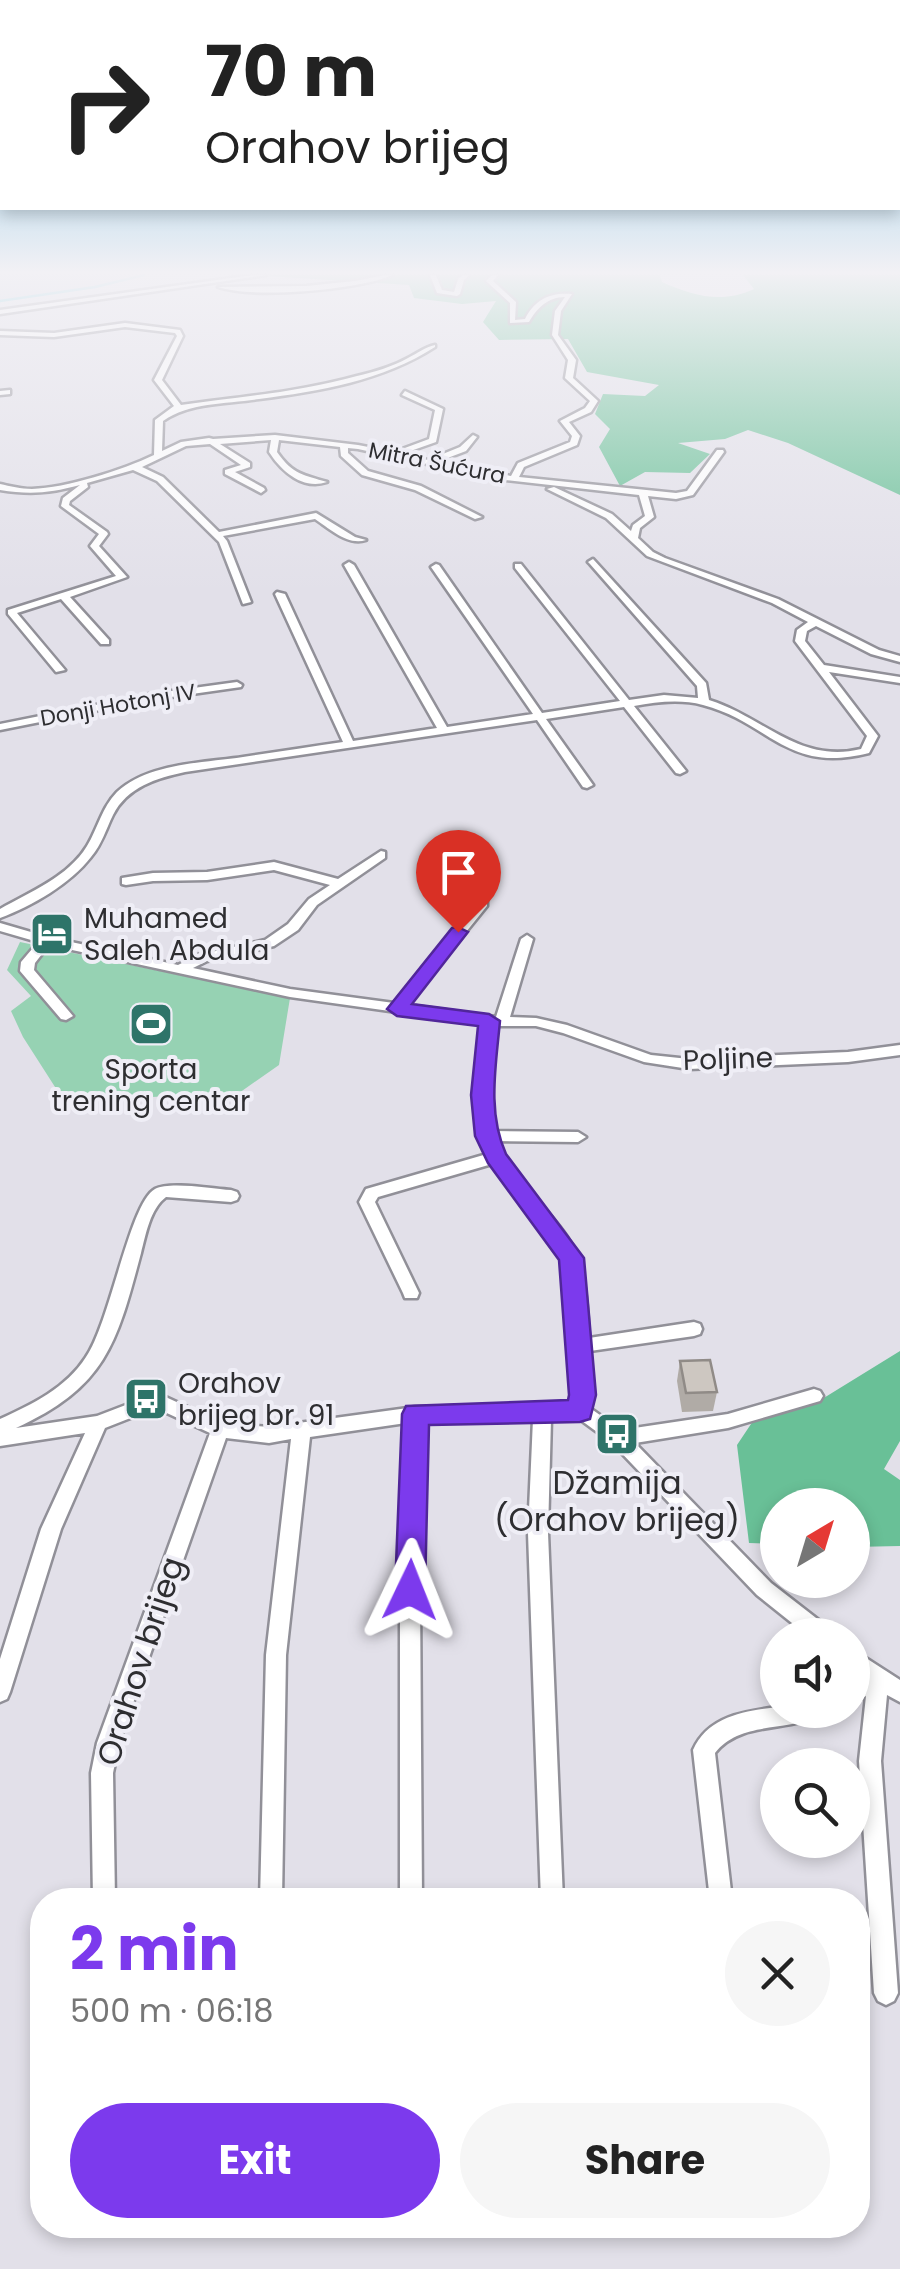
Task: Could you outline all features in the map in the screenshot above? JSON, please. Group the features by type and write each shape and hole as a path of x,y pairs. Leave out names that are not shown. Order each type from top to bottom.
{"street":[{"path":"159,381 177,408"},
{"path":"158,455 159,420 177,408 287,394 340,381"},
{"path":"572,381 594,401 588,410 564,421 576,436 574,443 521,465 514,478 570,496 609,516 662,560 753,592 875,652 900,659"},
{"path":"394,454 433,440 437,429 438,409 404,393"},
{"path":"430,462 464,450 473,437"},
{"path":"275,438 273,452 282,466 311,483 322,482"},
{"name":"Mitra Šućura","path":"0,487 42,491 134,467 184,444 275,438 344,444 514,478 644,494 690,492 720,452"},
{"path":"209,440 247,465 228,472 261,490"},
{"path":"344,444 344,454 365,473 418,488 478,517"},
{"path":"134,467 160,478 217,535 230,554 246,602"},
{"path":"60,670 11,612 122,577 94,546 104,534 64,506 85,481"},
{"path":"634,538 636,527 650,516 644,494"},
{"path":"217,535 316,516 346,536 362,540"},
{"path":"592,562 702,685 704,702"},
{"path":"349,566 443,730"},
{"path":"518,566 680,771"},
{"path":"436,567 587,786"},
{"path":"62,594 105,642"},
{"path":"280,594 349,744"},
{"path":"0,914 76,867 95,843 116,800 137,784 185,768 664,698 704,702 738,716 800,752 836,758 866,751 873,736 869,727 800,641 802,630 816,621"},
{"path":"821,668 900,680"},
{"name":"Donji Hotonj IV","path":"0,727 167,694 237,685"},
{"path":"182,968 203,958 268,943 293,927 313,902 381,856"},
{"path":"126,882 153,876 207,876 274,866 338,883"},
{"path":"397,1009 483,903"},
{"name":"Poljine","path":"0,927 290,993 567,1029 649,1058 690,1064 848,1057 900,1050"},
{"path":"528,939 496,1021 482,1095 486,1136 496,1157 571,1258 580,1411"},
{"path":"46,940 28,962 27,971 66,1016"},
{"path":"486,1136 578,1137"},
{"path":"411,1293 368,1202 372,1193 496,1157"},
{"path":"0,1427 33,1414 60,1396 106,1345 152,1199 164,1192 230,1196"},
{"path":"579,1346 694,1329"},
{"path":"618,1438 728,1421 814,1396"},
{"path":"0,1438 98,1423 157,1400 220,1430 269,1436 415,1414 580,1411 618,1438 764,1589 801,1618"},
{"path":"542,1413 538,1534 552,1888"},
{"path":"411,1888 410,1590 415,1414"},
{"path":"0,1692 51,1529 98,1423"},
{"name":"Orahov brijeg","path":"104,1888 102,1773 108,1743 220,1430"},
{"path":"271,1888 276,1654 301,1432"},
{"path":"870,1670 900,1692"},
{"path":"870,1681 878,1676"},
{"path":"878,1676 870,1762 886,1994"},
{"path":"719,1888 704,1750 712,1735 726,1726 760,1720"}],"green space":[{"path":"636,381 900,381 900,495 788,443 748,430 725,439 678,443 710,454 690,473 645,472 620,486 599,447 610,429 595,414 603,394 645,396 659,385"},
{"name":"Sporta trening centar","path":"20,942 290,998 279,1065 239,1093 64,1101 11,1011 31,996 7,970"},
{"path":"900,1351 900,1441 884,1469 900,1480 900,1546 870,1547 870,1488 760,1488 760,1543 749,1543 737,1445 757,1415 814,1404"}],"building":[{"path":"710,1360 717,1392 686,1393 680,1361"}],"place":[{"name":"Muhamed Saleh Abdula","path":"52,934"},
{"name":"Sporta trening centar","path":"151,1024"},
{"name":"Orahov brijeg br. 91","path":"146,1399"},
{"name":"Džamija (Orahov brijeg)","path":"617,1434"}],"route":[{"path":"410,1590 415,1414 580,1411 582,1395 571,1258 496,1157 486,1136 482,1095 490,1050 489,1021 397,1009 458,932"}]}
